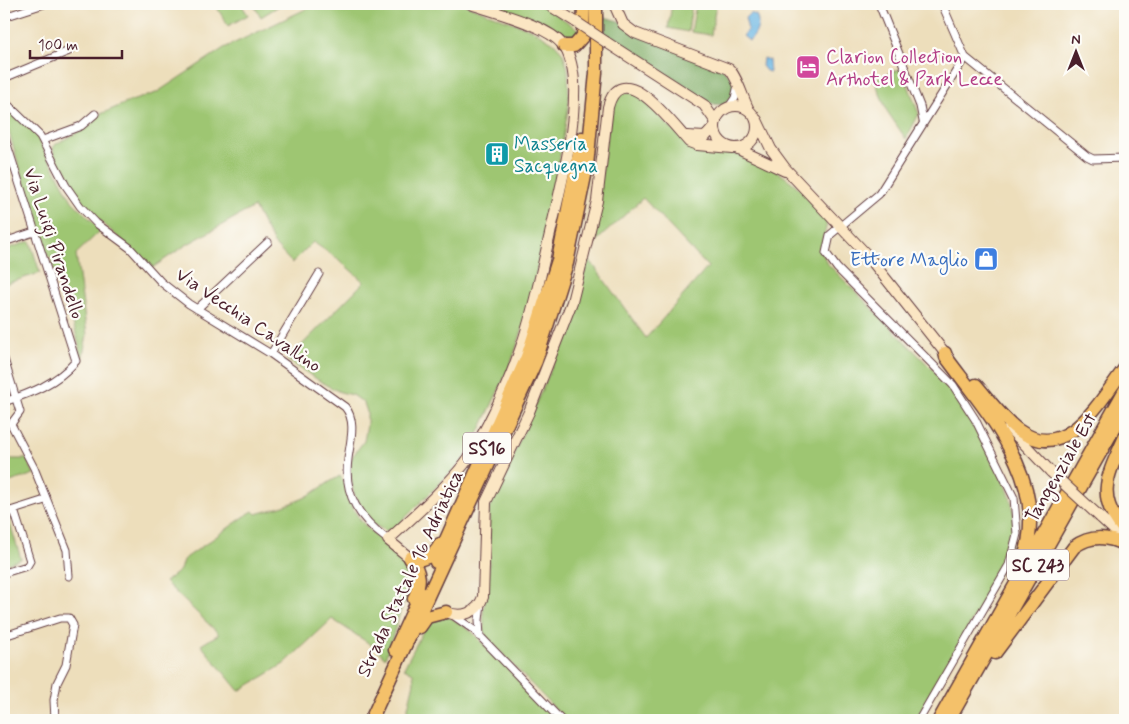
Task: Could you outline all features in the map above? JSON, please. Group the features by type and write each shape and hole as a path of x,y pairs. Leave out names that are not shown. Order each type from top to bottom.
{"highway":[{"path":"564,46 574,46 583,36 584,4"},
{"name":"SS16","path":"589,4 597,41"},
{"name":"SS16","path":"596,4 597,41"},
{"name":"Strada Statale 16 Adriatica","path":"362,720 463,503 527,357 558,260 582,136 597,41"},
{"name":"Strada Statale 16 Adriatica","path":"371,720 536,361 567,263 587,166 593,114 597,41"},
{"path":"945,353 946,357 988,413 1016,461 1024,481 1031,510 1029,538 1025,556 989,622 985,637"},
{"path":"961,371 1017,429 1028,436 1049,439 1065,436 1080,427 1125,362"},
{"name":"Tangenziale Est","path":"939,720 1125,390"},
{"name":"Tangenziale Est","path":"951,720 1125,409"},
{"path":"1125,437 1112,467 1105,492 1109,510 1125,533"},
{"path":"410,558 424,558 438,549 453,517 463,503"},
{"path":"951,720 989,661 1074,547 1089,539 1102,538 1125,545"},
{"path":"450,614 440,604 438,591 452,556 453,545"},
{"path":"404,629 404,620 420,582 418,569 410,558"},
{"path":"394,670 402,662 423,621 431,615 450,614"}],"street":[{"path":"4,17 44,4"},
{"path":"388,540 456,472 471,454 506,385 521,348 532,311 557,202 570,132 574,83 572,66 564,46 544,31 471,4"},
{"path":"547,4 576,22 597,41 704,105 727,108 737,106 750,110"},
{"path":"614,4 623,24 635,33 724,66 734,74 750,110 778,158 794,178 841,226 945,353 1050,472 1125,540"},
{"path":"879,4 920,106 923,121"},
{"path":"942,4 964,57 1087,156 1125,158"},
{"path":"4,78 69,51"},
{"path":"919,720 1009,565 1017,534 1017,516 1012,491 975,419 953,385 828,258 826,249 827,240 879,194 964,57"},
{"path":"682,134 701,138 709,134 735,98 738,85"},
{"path":"480,638 479,620 485,577 486,502 529,412 572,302 597,201 610,100 617,91 629,88 636,90 648,98 689,142 697,145 744,147 754,140 757,132 757,120"},
{"name":"Via Vecchia Cavallino","path":"4,101 30,125 42,140 66,186 80,206 96,223 130,248 161,282 197,308 271,354 338,401 349,412 352,424 347,472 352,495 365,521 410,558"},
{"path":"704,105 715,124 718,138 734,148 774,165 794,178"},
{"path":"42,140 81,126 95,114"},
{"name":"Via Luigi Pirandello","path":"4,140 76,361 68,370 45,387 16,398"},
{"path":"4,242 34,232"},
{"path":"197,308 268,242"},
{"path":"271,354 319,274"},
{"path":"4,359 20,412 11,424 34,468 45,500 67,550 69,576"},
{"path":"4,402 16,398"},
{"path":"4,513 45,500"},
{"path":"4,573 27,566 30,561 14,510"},
{"path":"1100,517 1125,533"},
{"path":"450,614 467,614 481,602"},
{"path":"450,614 480,638 561,720"},
{"path":"4,636 60,618 69,618 72,625 66,665 56,683 54,700 56,720"}],"green space":[{"path":"215,4 241,4 248,15 228,26"},
{"path":"253,4 282,4 261,17"},
{"path":"306,4 463,4 533,30 554,43 563,53 568,69 569,104 551,207 525,322 510,366 472,447 462,461 394,529 387,531 371,524 357,503 353,489 350,470 352,457 364,441 367,425 367,412 364,403 353,395 340,392 326,385 287,360 364,282 338,259 313,242 292,263 275,245 254,207 186,245 152,268 84,206 71,188 54,154 53,148 56,144 91,125 96,116 156,93 224,48 308,8"},
{"path":"486,4 540,4 580,30 580,35 570,43"},
{"path":"672,4 692,4 688,32 668,28"},
{"path":"696,4 716,4 711,35 691,32"},
{"path":"604,17 616,20 722,68 735,82 733,96 724,105 711,104 605,34"},
{"path":"900,69 904,74 919,114 906,139 887,111 874,79"},
{"path":"622,92 639,94 669,126 687,140 704,147 757,160 788,179 808,196 825,216 826,227 822,246 826,262 947,384 967,412 998,467 1006,485 1014,517 1013,533 1007,559 916,720 566,720 485,636 483,612 489,573 489,509 565,334 589,259 646,338 708,267 643,198 591,246 612,103"},
{"path":"5,105 35,133 72,201 101,230 76,254 87,335 82,360 79,360 79,345 71,315 54,272 52,259 46,255 4,116"},
{"path":"30,241 40,273 5,284 4,250"},
{"path":"10,459 27,459 34,474 4,484 4,466"},
{"path":"340,476 354,510 362,522 374,534 409,561 413,568 414,575 411,589 385,658 376,648 332,619 284,664 239,691 201,645 219,634 165,582 180,570 183,560 248,514 253,511 256,514 298,501"},
{"path":"9,520 21,559 4,565 4,522"},
{"path":"450,617 472,632 558,720 405,720 414,682 413,673 404,668 426,625 433,618"}],"water":[{"path":"750,13 756,15 758,26 756,33 749,41 743,36 748,30 745,18"},
{"path":"763,58 769,60 770,72 766,71 762,66"}],"place":[{"name":"Clarion Collection Arthotel & Park Lecce","path":"808,67"},
{"name":"Masseria Sacquegna","path":"497,154"},
{"name":"Ettore Maglio","path":"986,259"}]}
